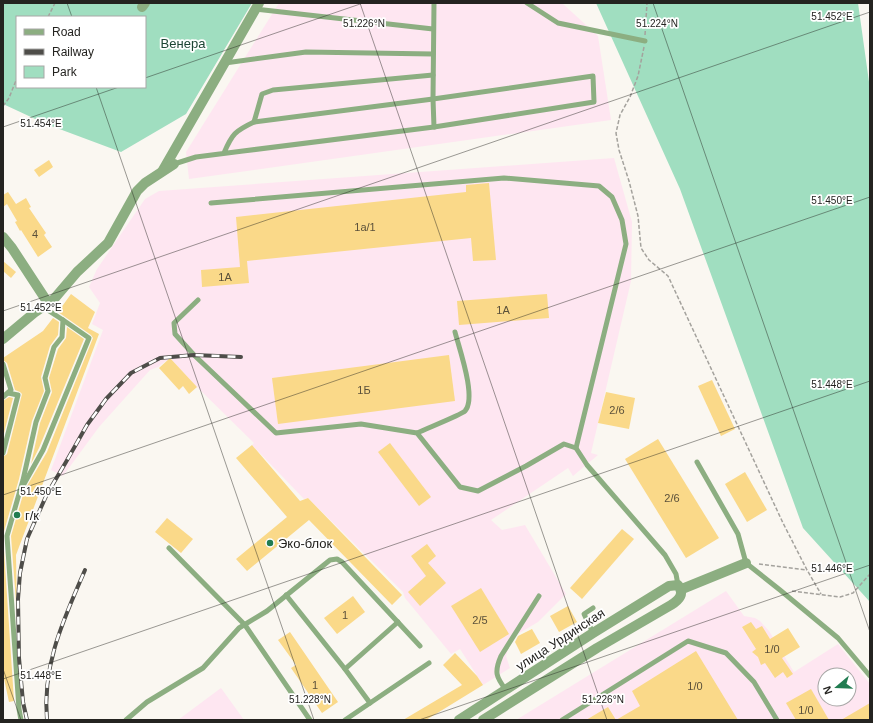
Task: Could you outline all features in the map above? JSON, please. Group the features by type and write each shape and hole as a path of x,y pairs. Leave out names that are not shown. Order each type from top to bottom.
{"street":[{"path":"162,172 257,6"},
{"path":"3,339 54,299 77,272 108,243 137,191 145,183 174,164"},
{"path":"3,237 12,248 45,305"},
{"name":"улица Урдинская","path":"459,720 593,633 669,586 680,587 746,563"},
{"path":"483,720 597,648 671,605 680,598 682,594 680,587"}],"lane":[{"path":"434,3 434,127"},
{"path":"527,3 558,23 645,41"},
{"path":"257,6 433,29"},
{"path":"224,63 306,52 433,54"},
{"path":"254,122 262,94 273,90 433,75"},
{"path":"174,164 196,156 224,153 434,127 594,102 593,76 433,99 254,122 239,129 230,138 224,153"},
{"path":"211,204 504,178 599,186 612,197 622,220 626,244 576,448"},
{"path":"198,300 174,323 174,334 276,433 361,424 417,433 465,411 470,402 468,384 455,332"},
{"path":"19,494 43,450 89,338 62,320 45,305"},
{"path":"21,720 6,536 19,494 36,422 48,391 45,378 54,347 62,337 62,320"},
{"path":"3,364 11,390 3,397"},
{"path":"3,453 18,395 8,393"},
{"path":"417,433 460,487 478,491 564,444 576,448 587,465 665,555 676,574 680,587"},
{"path":"698,462 738,534 746,563 838,638 870,676"},
{"path":"169,548 245,625 310,720"},
{"path":"126,720 147,702 203,668 239,628 267,611 330,560 337,559 342,562 420,646"},
{"path":"286,595 370,703"},
{"path":"506,690 498,679 496,667 500,656 539,596"},
{"path":"593,608 584,614 593,633"},
{"path":"345,669 398,622"},
{"path":"562,720 688,641 726,653 754,682 777,720"},
{"path":"345,720 429,663"}],"path":[{"path":"48,16 55,3"},
{"path":"647,3 645,41 638,76 630,97 620,115 616,133 618,150 629,181 638,216 641,248 649,260 668,276 783,523 821,594"},
{"path":"3,106 9,98 16,80"},
{"path":"746,563 807,570"},
{"path":"780,590 840,597 854,593 870,574"}],"shaded area":[{"path":"279,3 562,3 598,36 611,120 189,179 186,152"},
{"path":"614,158 632,222 631,281 591,453 598,455 573,476 568,468 491,520 502,530 525,525 566,594 538,622 516,635 509,646 506,656 510,668 483,685 460,649 451,654 405,598 403,592 308,498 304,499 252,445 254,443 170,358 158,367 150,370 99,427 63,476 51,470 103,330 92,324 100,303 89,287 97,269 145,199 159,191"},
{"path":"726,591 744,616 755,618 760,621 769,631 794,672 838,644 856,667 817,667 817,707 857,707 857,668 870,684 870,720 516,720"},
{"path":"221,688 244,720 178,720"}],"green space":[{"name":"Венера","path":"3,3 252,3 186,114 121,152 46,124 3,104"},
{"path":"596,3 858,3 870,89 870,602 803,528 680,189"}],"building":[{"path":"49,160 53,167 39,177 34,170"},
{"path":"489,183 496,260 473,261 471,238 247,261 249,283 202,287 201,270 240,267 236,217 466,192 466,185"},
{"path":"8,192 16,204 26,198 31,207 29,208 46,233 44,235 52,247 38,257 21,230 20,231 15,222 17,221 7,204 3,207 3,195"},
{"path":"3,261 16,272 11,278 3,271"},
{"path":"71,294 95,312 88,328 99,334 16,555 17,615 11,536 25,488 47,452 93,338 91,335 58,312"},
{"path":"547,294 549,318 459,325 457,301"},
{"path":"53,318 59,322 58,335 50,346 41,377 44,391 32,421 19,479 3,535 3,457 7,454 22,394 15,390 7,363 3,360 3,358 43,331"},
{"path":"67,327 84,339 31,464 40,423 52,392 49,378 58,349 66,338"},
{"path":"449,355 455,401 278,424 272,378"},
{"path":"170,358 197,387 189,394 183,386 179,390 159,368"},
{"path":"712,380 735,429 721,436 698,386"},
{"path":"606,392 635,398 629,429 598,423"},
{"path":"9,397 13,398 3,437 3,401"},
{"path":"658,439 719,538 686,558 625,459"},
{"path":"390,443 431,497 419,506 378,452"},
{"path":"252,445 300,501 308,498 402,595 392,605 309,520 247,571 236,559 287,517 236,458"},
{"path":"745,472 767,510 747,522 725,484"},
{"path":"167,518 193,539 181,553 155,532"},
{"path":"622,529 634,539 582,599 570,588"},
{"path":"3,535 14,701 9,702 3,674"},
{"path":"427,544 436,556 428,563 446,583 420,606 408,592 426,576 411,556"},
{"path":"481,588 509,634 480,652 451,606"},
{"path":"353,596 365,612 337,634 324,618"},
{"path":"568,606 577,622 559,632 550,616"},
{"path":"751,622 756,629 762,626 770,639 788,628 800,647 782,658 793,674 787,678 783,672 775,678 765,663 761,665 758,657 752,652 756,649 742,627"},
{"path":"532,629 540,643 521,654 515,642 518,636"},
{"path":"290,632 338,702 322,713 291,668 296,665 278,640"},
{"path":"696,651 738,720 616,720 640,706 632,691"},
{"path":"455,653 477,676 483,685 426,720 403,720 462,685 443,665"},
{"path":"811,689 817,699 817,707 821,707 829,720 796,720 786,703"},
{"path":"870,703 870,720 841,720"},
{"path":"608,707 616,720 586,720"}],"railway":[{"path":"27,720 23,702 19,658 18,599 20,573 27,539 47,494 87,425 106,399 131,373 160,358 194,355 241,357"},
{"path":"47,720 46,699 51,661 62,624 85,570"}],"place":[{"name":"г/к","path":"17,515"},
{"name":"Эко-блок","path":"270,543"}]}
